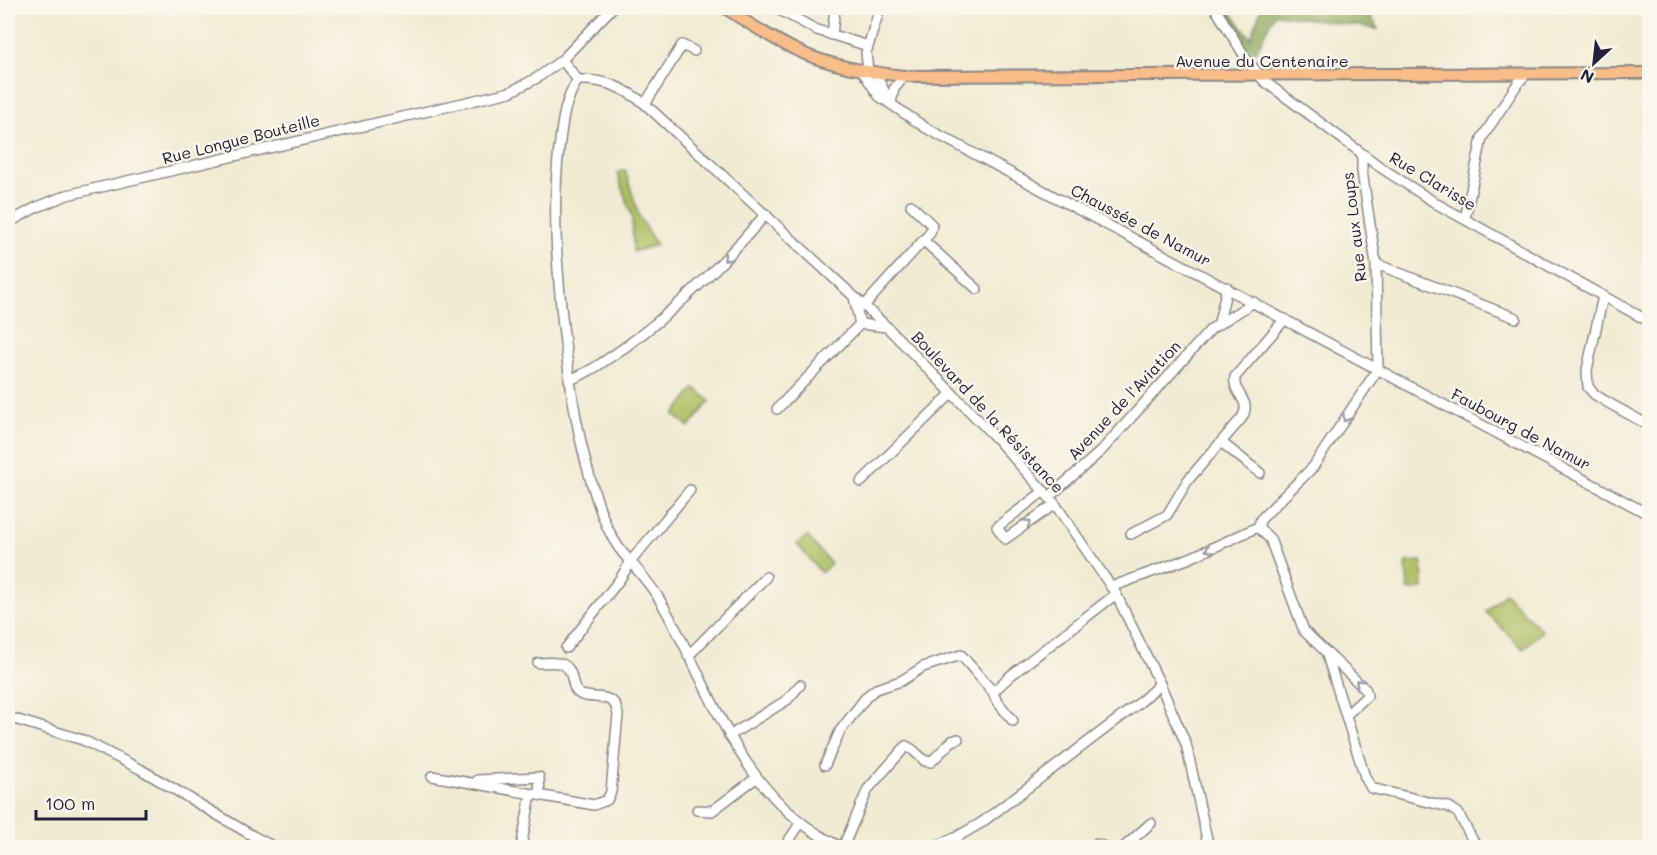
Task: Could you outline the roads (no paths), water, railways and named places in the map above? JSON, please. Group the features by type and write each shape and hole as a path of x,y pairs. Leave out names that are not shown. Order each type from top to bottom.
{"main road":[{"name":"Avenue du Centenaire","path":"725,8 759,31 799,51 868,71 904,76 1650,73"}],"street":[{"path":"612,8 562,60 578,81 569,93 565,110 555,183 556,245 569,380 582,450 597,503 612,538 660,600 729,736 756,778 780,804 824,838 843,847 867,789 906,746 925,761 931,762 952,741 958,740"},
{"path":"776,8 817,30 868,46"},
{"path":"832,35 835,8"},
{"path":"880,8 866,53 868,71 891,105"},
{"name":"Rue Clarisse","path":"1215,8 1259,76 1362,154 1412,189 1650,322"},
{"path":"645,104 682,45 694,51"},
{"name":"Rue Longue Bouteille","path":"8,223 35,208 67,195 510,92 537,78 562,60"},
{"name":"Chaussée de Namur","path":"868,71 879,96 946,138 1378,369"},
{"path":"1466,219 1482,138 1526,74"},
{"path":"891,105 894,89 904,76"},
{"name":"Boulevard de la Résistance","path":"578,81 591,80 615,85 630,92 645,104 887,327 1049,497 1114,591 1161,684 1186,744 1209,848"},
{"name":"Rue aux Loups","path":"1362,154 1362,171 1376,264 1378,369"},
{"path":"864,306 930,233 932,225 911,205"},
{"path":"569,380 583,375 607,360 670,311 719,265 765,214"},
{"path":"924,241 977,289"},
{"path":"1376,264 1516,318"},
{"name":"Avenue de l'Aviation","path":"1219,322 1227,287"},
{"path":"1603,296 1587,370 1588,387 1605,401 1650,426"},
{"path":"854,297 860,324"},
{"name":"Avenue de l'Aviation","path":"1049,497 1101,451 1219,322 1254,302"},
{"path":"1131,534 1167,514 1188,480 1245,412 1244,401 1234,383 1235,377 1285,320"},
{"path":"860,324 887,327"},
{"path":"777,409 860,324"},
{"path":"993,692 1127,580 1190,558 1258,527 1261,519 1317,462 1378,369"},
{"name":"Faubourg de Namur","path":"1378,369 1650,515"},
{"path":"861,482 952,393"},
{"path":"1221,442 1260,473"},
{"path":"566,648 620,579 631,561 690,490"},
{"path":"1049,497 1005,539 997,527 1049,497"},
{"path":"1258,527 1270,539 1304,631 1366,690 1367,696 1346,715"},
{"path":"688,656 766,577"},
{"path":"1326,652 1365,777 1371,788 1449,807 1458,813 1477,848"},
{"path":"825,765 840,732 867,696 876,689 902,681 923,667 961,654 993,692 1013,721"},
{"path":"432,777 594,805 607,800 612,792 618,714 615,704 611,700 582,695 577,691 569,668 562,664 538,663"},
{"path":"931,848 981,823 1161,684"},
{"path":"729,736 787,700 800,685"},
{"path":"8,717 84,740 140,769 276,848"},
{"path":"473,784 478,780 539,777 521,848"},
{"path":"697,810 712,811 756,778"},
{"path":"784,848 801,822"},
{"path":"1124,848 1151,823"},
{"path":"1092,848 1097,844 1107,848"}]}
